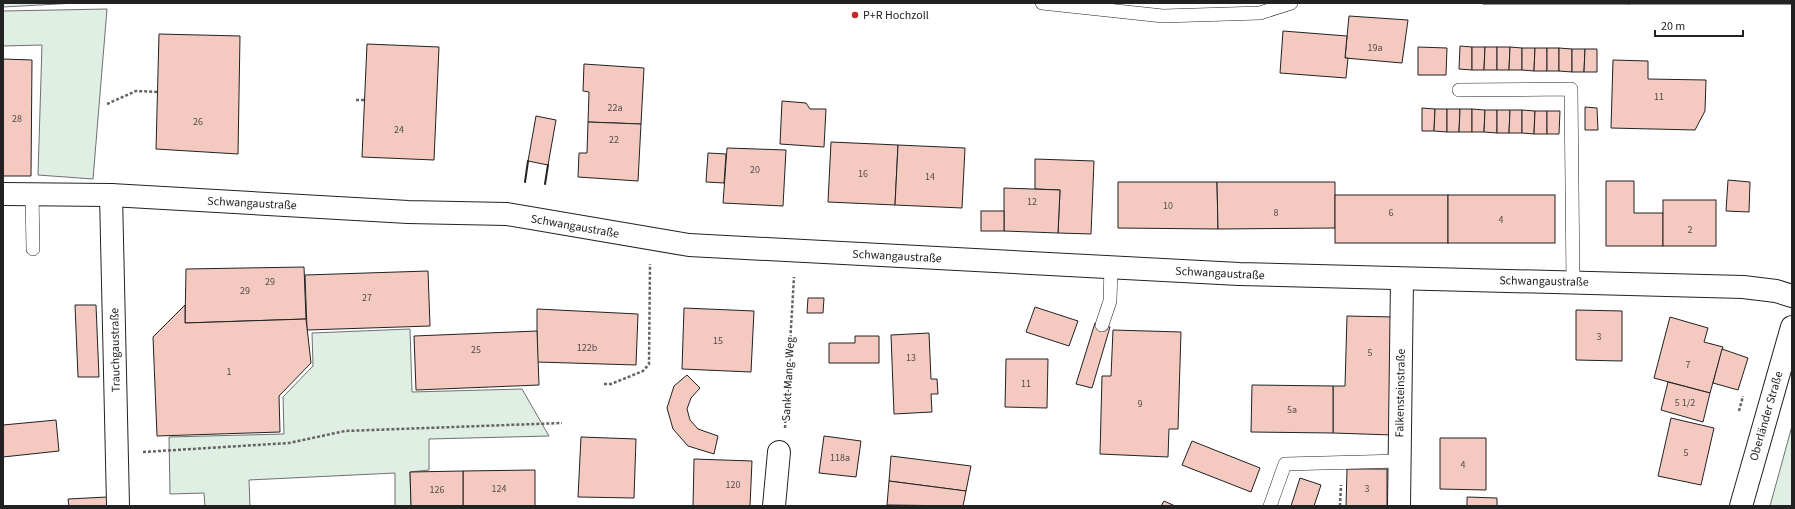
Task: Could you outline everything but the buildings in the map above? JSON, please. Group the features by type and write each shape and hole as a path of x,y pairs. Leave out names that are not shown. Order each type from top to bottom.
{"street":[{"name":"Schwangaustraße","path":"3,194 111,195 408,212 507,214 650,240 688,245 1239,274 1743,287 1776,291 1792,296"},
{"name":"Trauchgaustraße","path":"111,195 118,505"},
{"name":"Falkensteinstraße","path":"1399,506 1402,279"},
{"name":"Oberländer Straße","path":"1741,506 1792,327"},
{"path":"774,506 779,452"}],"lane":[{"path":"1042,3 1163,16 1260,13 1290,3"},
{"path":"1459,90 1571,89 1573,282"},
{"path":"32,194 33,249"},
{"path":"1102,324 1110,301 1110,267"},
{"path":"1270,506 1285,464 1400,461"}],"path":[{"path":"107,104 136,91 158,92"},
{"path":"356,100 364,100"},
{"path":"604,384 611,384 643,371 649,364 650,240"},
{"name":"Sankt-Mang-Weg","path":"779,452 784,440 796,251"},
{"path":"117,454 288,443 345,431 562,422"}],"green space":[{"path":"3,3 76,3 3,7"},
{"path":"107,9 93,179 38,175 42,45 3,46 3,11"},
{"path":"410,329 412,392 522,389 549,436 429,439 429,470 410,472 411,506 395,506 395,473 249,480 250,506 205,506 204,493 170,494 169,437 284,434 283,397 313,366 312,333"},
{"path":"1792,426 1792,506 1770,506"}],"wall":[{"path":"525,182 528,161"},
{"path":"545,184 548,165"}],"place":[{"name":"P+R Hochzoll","path":"855,15"}]}
